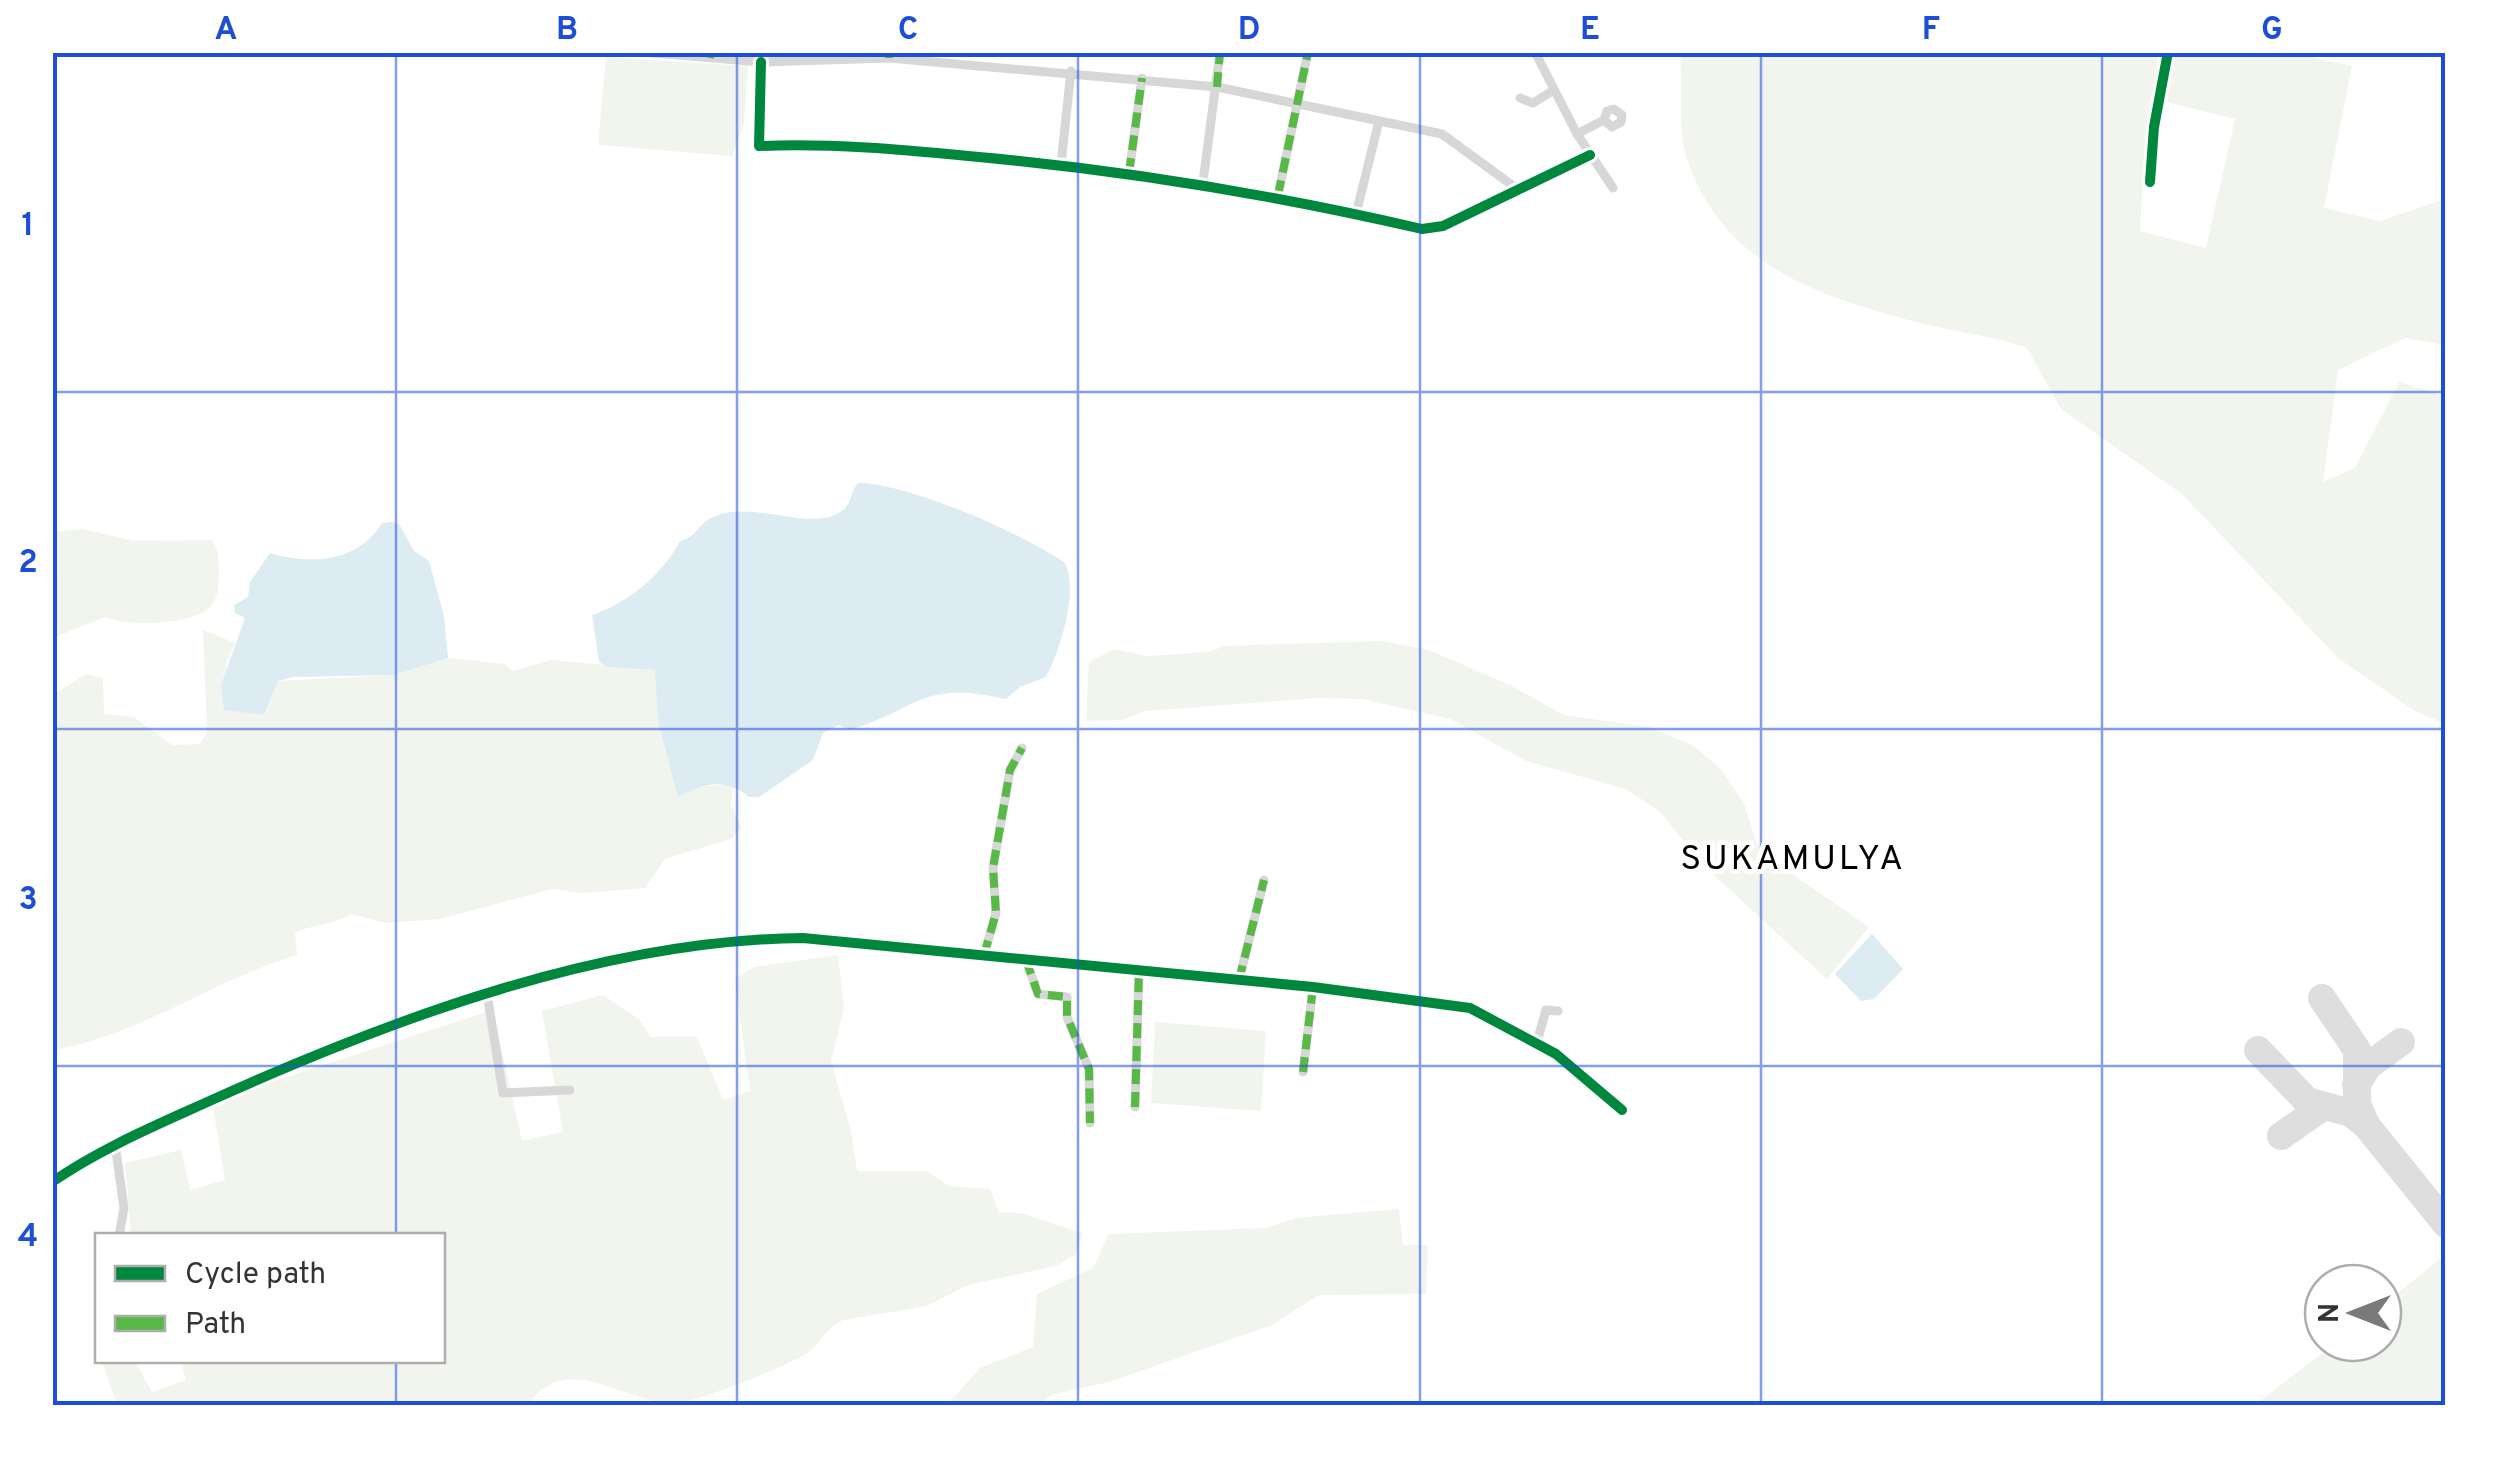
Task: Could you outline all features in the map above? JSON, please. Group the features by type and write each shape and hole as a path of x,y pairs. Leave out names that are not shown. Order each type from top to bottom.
{"street":[{"path":"642,52 761,62 889,55 1217,87 1450,138 1516,188"},
{"path":"1203,182 1220,52"},
{"path":"1278,196 1308,52"},
{"path":"1535,52 1577,134 1614,188"},
{"path":"2150,182 2154,127 2168,52"},
{"path":"761,62 759,146 830,144 1061,164 1203,182 1433,230 1590,155"},
{"path":"1061,164 1071,71"},
{"path":"1130,173 1142,78"},
{"path":"1520,98 1533,104 1554,90"},
{"path":"1577,134 1604,120"},
{"path":"1356,214 1379,121"},
{"path":"984,955 996,913 994,868 1010,770 1022,748"},
{"path":"1239,980 1264,880"},
{"path":"52,1182 115,1144 286,1066 487,994 584,967 760,938 803,938 1314,987 1470,1008 1537,1042 1622,1110"},
{"path":"1026,960 1038,994 1067,996 1068,1017 1090,1069 1090,1123"},
{"path":"1135,1107 1139,970"},
{"path":"1303,1072 1314,987"},
{"path":"487,994 503,1093 570,1090"},
{"path":"1537,1042 1546,1010 1558,1011"},
{"path":"115,1144 124,1208 120,1233"}],"shaded area":[{"path":"2287,52 2352,66 2324,208 2380,221 2445,199 2445,345 2405,338 2338,370 2323,482 2355,468 2399,382 2445,396 2445,724 2415,711 2338,658 2182,494 2061,409 2027,348 1916,322 1844,300 1810,287 1749,250 1724,226 1703,195 1687,159 1681,120 1680,53","holes":["2153,99 2235,119 2206,248 2140,231 2145,140"]},
{"path":"606,57 748,66 744,124 732,156 598,145"},
{"path":"858,483 906,491 965,512 1065,563 1069,605 1062,637 1046,677 1020,687 1006,699 978,694 938,695 850,730 839,725 823,733 813,760 759,797 714,784 678,797 658,721 655,670 607,667 599,662 592,615 643,586 680,541 711,518 744,511 798,518 830,517 846,507"},
{"path":"382,523 399,524 414,551 429,561 444,616 448,658 394,675 292,677 278,681 264,715 224,710 221,685 245,618 235,613 234,605 248,597 250,582 270,553 301,559 332,558 360,546"},
{"path":"82,529 135,541 212,540 219,566 213,603 189,618 128,622 105,617 53,638 53,532"},
{"path":"203,630 235,643 226,663 224,709 264,715 278,681 394,675 448,658 505,664 513,671 552,660 655,670 678,796 695,787 734,784 731,805 742,828 731,839 665,859 645,888 582,893 552,889 440,919 385,923 351,914 295,933 297,955 116,1032 53,1050 53,695 86,674 103,678 104,714 134,717 172,745 200,744 207,732"},
{"path":"1382,641 1429,650 1510,685 1564,715 1650,727 1692,745 1719,767 1744,803 1756,842 1779,865 1869,927 1827,979 1706,868 1659,811 1626,789 1526,761 1450,719 1363,699 1317,698 1145,711 1123,720 1086,721 1089,662 1114,649 1147,656 1208,652 1225,646"},
{"path":"1872,934 1903,969 1874,999 1861,1001 1835,974"},
{"path":"838,955 844,1008 831,1061 851,1131 857,1171 927,1171 949,1186 990,1189 999,1213 1021,1213 1082,1233 1076,1254 1056,1266 968,1285 927,1306 843,1320 810,1351 785,1365 722,1390 675,1403 578,1379 560,1381 544,1389 528,1405 117,1405 103,1364 136,1363 152,1392 186,1380 182,1363 445,1363 445,1233 131,1233 125,1163 181,1150 190,1190 225,1180 212,1101 493,1010 522,1141 563,1132 542,1011 603,995 639,1019 651,1037 697,1037 723,1100 750,1091 735,979 754,967"},
{"path":"1155,1022 1266,1031 1261,1111 1151,1103"},
{"path":"1399,1209 1403,1245 1428,1245 1426,1294 1319,1295 1272,1325 1109,1382 1054,1394 1036,1405 947,1405 980,1368 1033,1347 1037,1294 1093,1268 1109,1234 1265,1228 1296,1218"},
{"path":"2445,1255 2445,1405 2255,1405 2309,1363 2403,1363 2403,1289"}],"taxiway":[{"path":"2322,998 2357,1050 2357,1104 2366,1125"},
{"path":"2356,1085 2368,1066 2401,1042"},
{"path":"2258,1050 2307,1101 2351,1113 2366,1125 2446,1224"},
{"path":"2281,1136 2324,1106"}],"marked path":[{"path":"710,58 711,52"},
{"path":"889,52 889,58"},
{"path":"1217,87 1220,52"},
{"path":"1278,195 1308,52"},
{"path":"1129,173 1142,78"},
{"path":"984,955 996,913 993,868 1010,770 1022,748"},
{"path":"1239,980 1264,880"},
{"path":"1026,960 1038,994 1067,997 1067,1017 1089,1069 1090,1123"},
{"path":"1135,1107 1139,970"},
{"path":"1303,1072 1313,987"}],"cycle path":[{"path":"2150,182 2154,127 2168,52"},
{"path":"761,62 759,146 897,150 1091,169 1257,195 1422,229 1443,226 1590,155"},
{"path":"52,1182 111,1147 173,1118 283,1069 427,1013 577,968 652,953 728,942 803,938 1313,987 1470,1008 1556,1054 1622,1110"}],"district":[{"name":"SUKAMULYA","path":"1793,860"}]}
